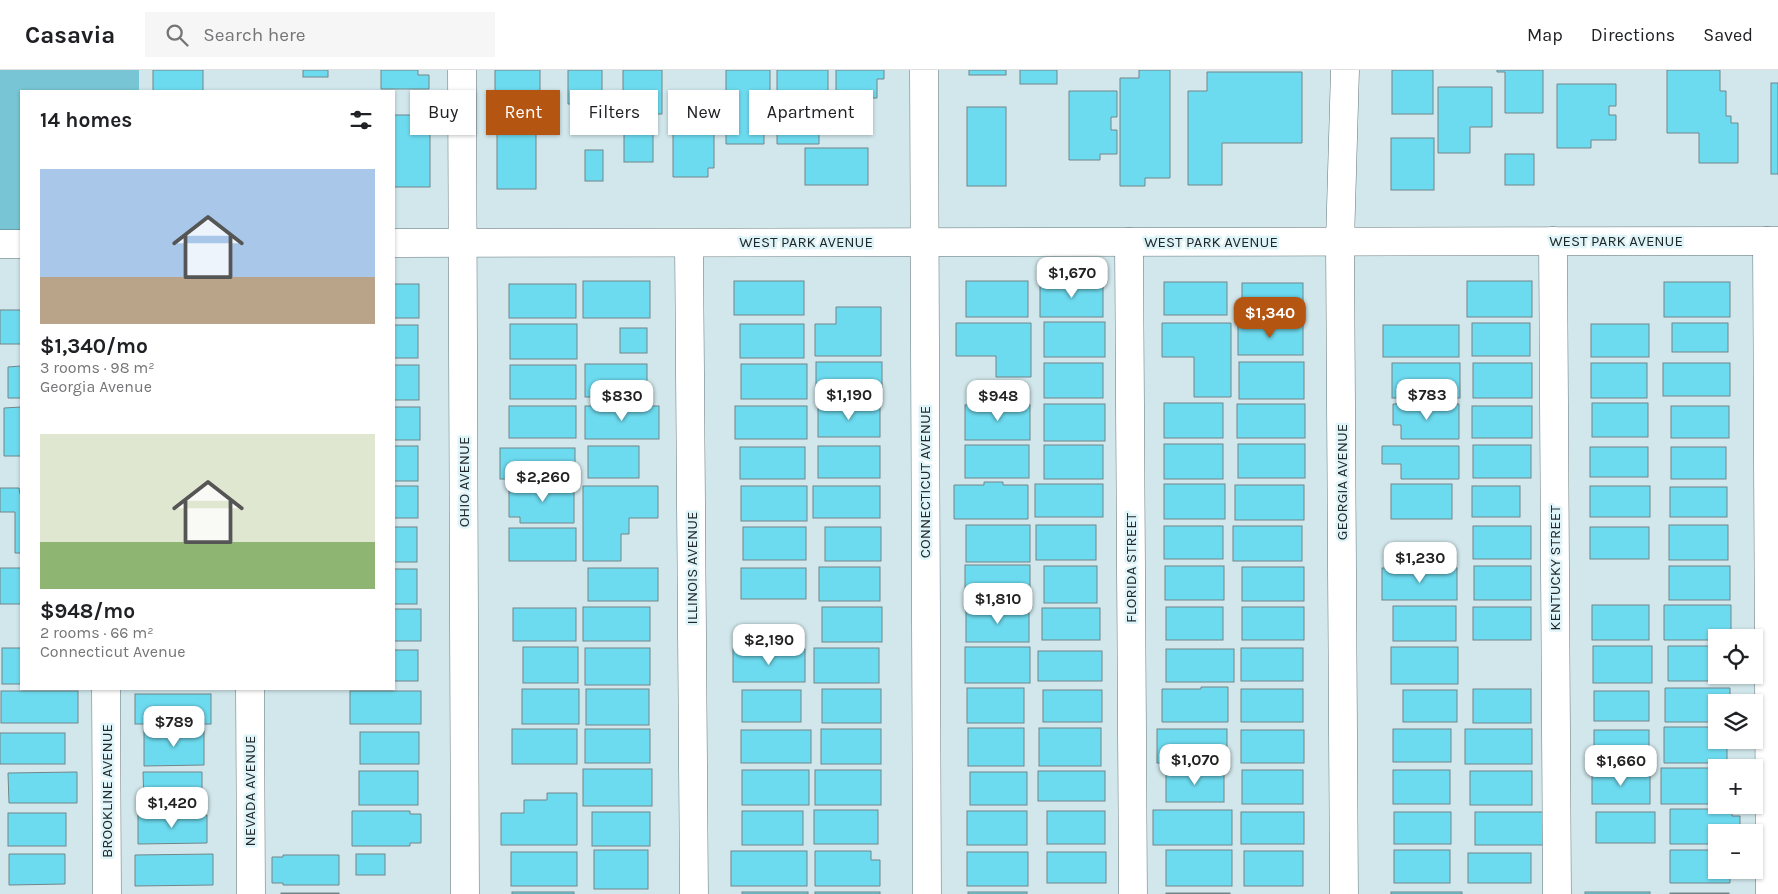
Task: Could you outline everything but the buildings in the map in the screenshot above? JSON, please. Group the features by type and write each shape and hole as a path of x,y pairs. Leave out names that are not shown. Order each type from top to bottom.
{"street":[{"name":"OHIO AVENUE","path":"462,70 465,894"},
{"name":"CONNECTICUT AVENUE","path":"924,70 927,894"},
{"name":"GEORGIA AVENUE","path":"1344,894 1340,242 1345,70"},
{"name":"KENTUCKY STREET","path":"1553,241 1557,894"},
{"name":"WEST PARK AVENUE","path":"395,243 1773,241"},
{"path":"1770,894 1773,241"},
{"name":"FLORIDA STREET","path":"1129,242 1133,894"},
{"name":"ILLINOIS AVENUE","path":"689,243 694,894"},
{"path":"0,244 20,244"},
{"name":"BROOKLINE AVENUE","path":"106,690 107,894"},
{"name":"NEVADA AVENUE","path":"250,690 251,894"}],"shaded area":[{"path":"0,70 139,70 139,90 20,90 20,232 0,232"}]}
